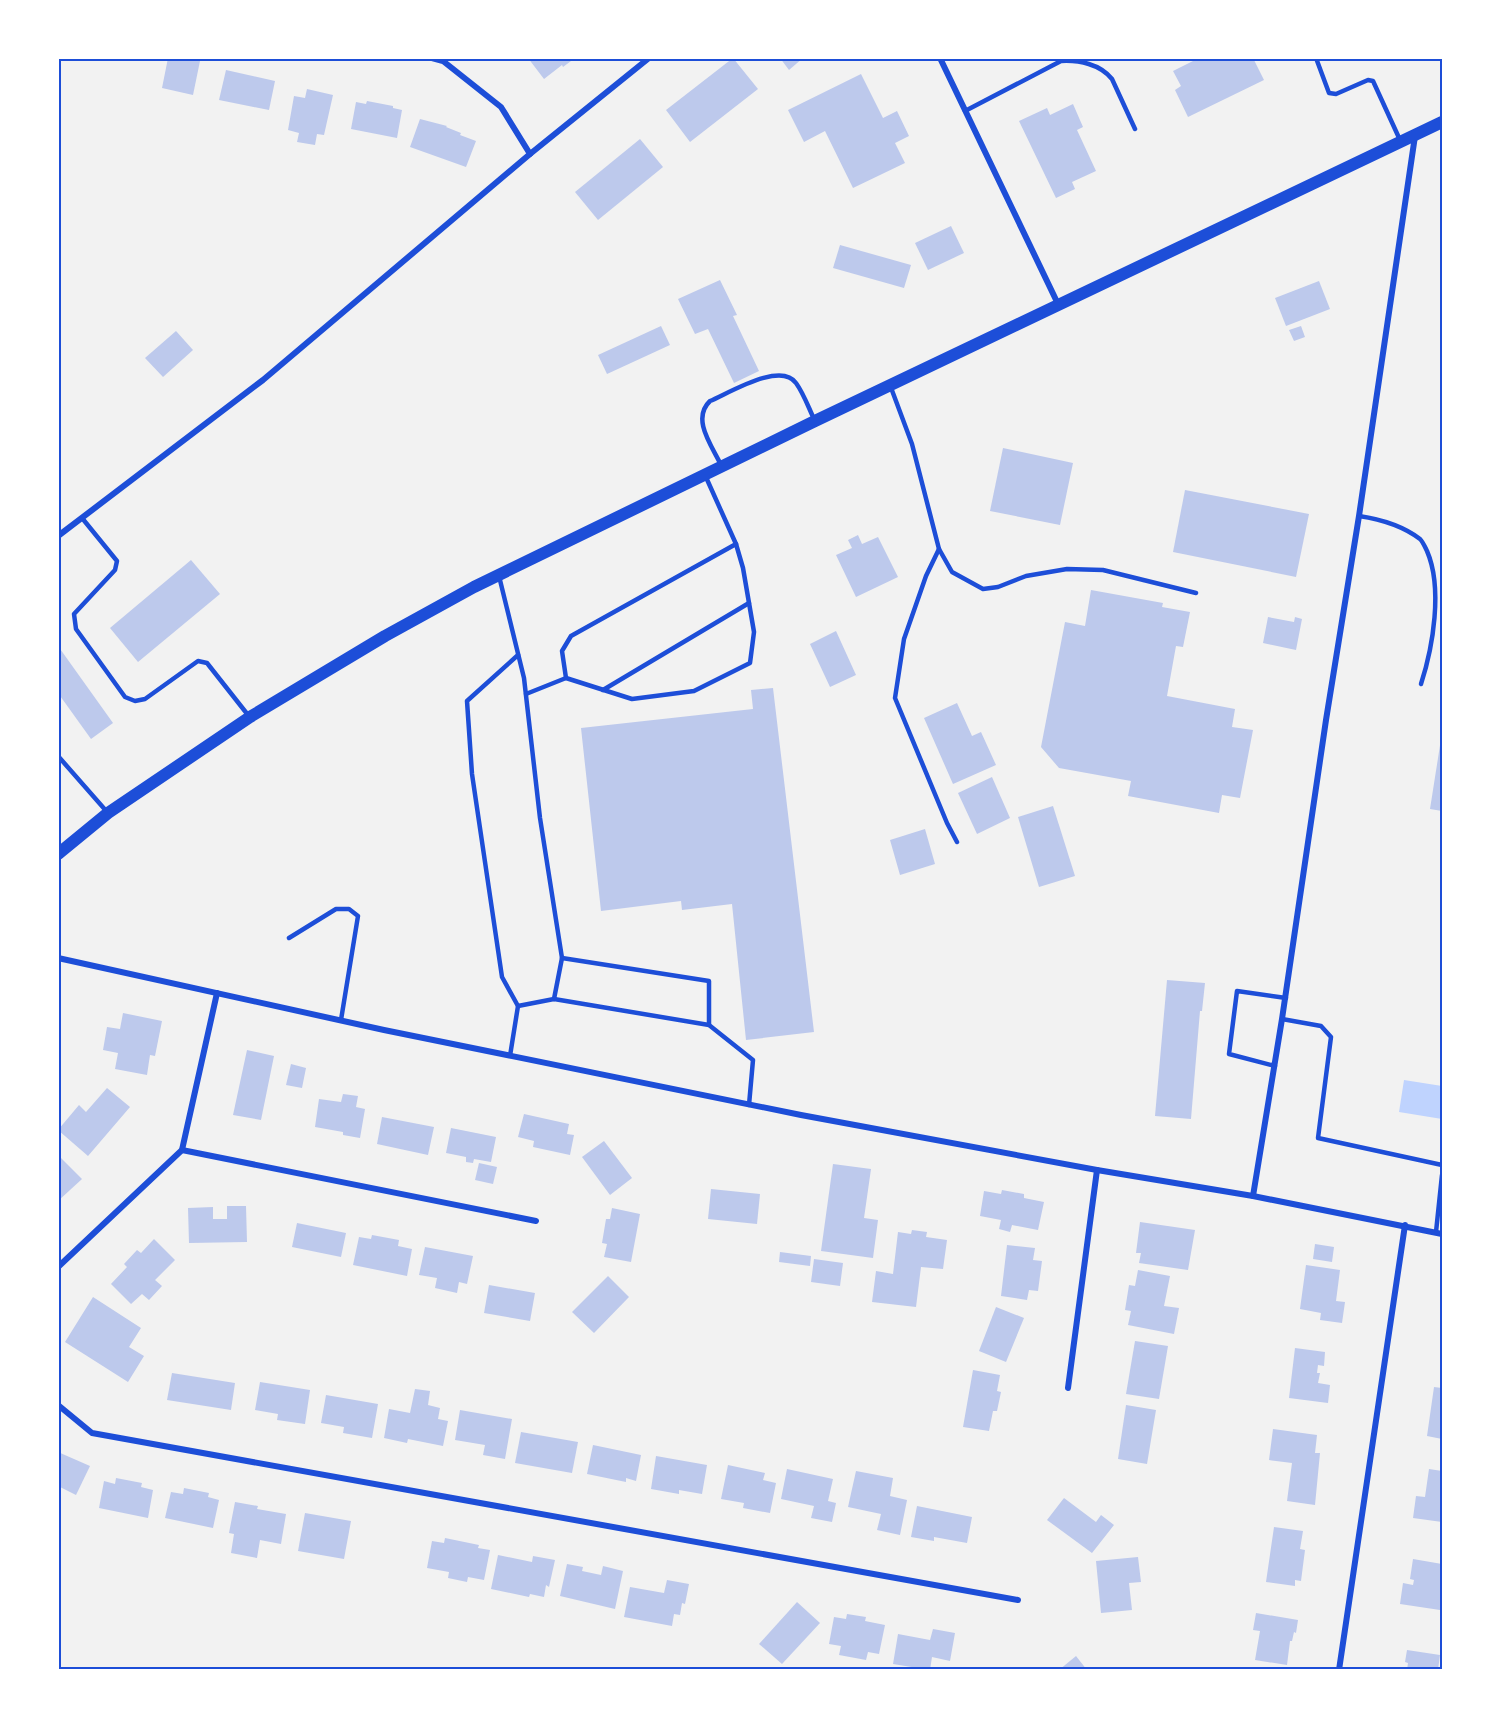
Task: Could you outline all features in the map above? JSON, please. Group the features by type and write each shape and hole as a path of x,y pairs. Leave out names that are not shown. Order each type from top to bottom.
{"main road":[{"path":"58,854 108,813 250,717 384,636 498,575 1058,304 1443,122"}],"street":[{"path":"432,58 443,61 501,107 530,154"},
{"path":"58,536 263,380 530,154 649,58"},
{"path":"940,58 1058,304"},
{"path":"1253,1196 1286,998 1415,135"},
{"path":"58,958 510,1056 750,1105 1097,1170 1253,1196 1439,1233"},
{"path":"58,1267 182,1150 217,993"},
{"path":"182,1150 536,1221"},
{"path":"1068,1388 1097,1170"},
{"path":"1339,1670 1405,1225"},
{"path":"58,1405 92,1432 1018,1600"}],"lane":[{"path":"1316,58 1329,93 1336,94 1368,80 1373,81 1401,142"},
{"path":"965,111 1060,61 1071,60 1107,72 1135,129"},
{"path":"721,466 702,425 702,414 710,401 768,375 781,375 796,381 815,421"},
{"path":"890,385 912,444 939,549 952,572 983,589 998,587 1026,576 1067,569 1103,570 1197,593"},
{"path":"526,694 566,678 632,699 694,691 750,663 754,632 743,568 736,544 705,474"},
{"path":"1359,516 1381,520 1422,540 1428,555 1434,578 1436,604 1427,665 1421,684"},
{"path":"82,518 117,561 115,570 74,614 76,629 125,697 135,701 145,699 190,665 198,662 207,663 250,717"},
{"path":"566,678 562,651 571,636 736,544"},
{"path":"939,549 926,576 904,639 895,698 957,842"},
{"path":"498,575 526,694 540,818 562,958 554,999"},
{"path":"603,690 749,603"},
{"path":"510,1056 518,1006 502,977 472,774 467,701 518,655"},
{"path":"58,756 108,813"},
{"path":"289,938 336,909 349,909 357,916 341,1020"},
{"path":"562,958 709,981 709,1025"},
{"path":"1275,1066 1229,1054 1237,991 1286,998"},
{"path":"518,1006 554,999 709,1025 753,1060 750,1105"},
{"path":"1282,1019 1321,1026 1331,1037 1318,1138 1443,1165"},
{"path":"1439,1233 1443,1175"}],"water":[{"path":"1404,1080 1442,1086 1442,1119 1399,1112"}],"building":[{"path":"168,58 189,58 200,61 193,95 162,88"},
{"path":"528,58 575,58 544,79"},
{"path":"733,58 758,89 690,142 666,110"},
{"path":"780,58 803,58 789,70"},
{"path":"1199,58 1246,58 1247,61 1253,58 1264,80 1188,117 1175,90 1181,86 1173,71"},
{"path":"226,70 275,81 269,110 219,100"},
{"path":"861,74 883,118 897,111 909,136 895,143 905,163 853,188 825,131 804,142 788,110"},
{"path":"307,89 333,95 324,135 317,134 315,145 297,142 299,133 288,130 294,96 305,98"},
{"path":"367,101 402,110 397,138 351,129 356,102 366,104"},
{"path":"1073,104 1083,127 1077,130 1096,171 1072,182 1075,189 1056,198 1019,121 1047,108 1050,115"},
{"path":"420,119 447,126 461,133 460,135 476,141 466,167 410,147"},
{"path":"640,139 663,167 598,220 575,192"},
{"path":"951,226 964,253 928,270 915,243"},
{"path":"840,245 911,265 904,288 833,268"},
{"path":"720,280 737,315 733,316 759,371 734,383 708,329 695,334 678,299"},
{"path":"1319,281 1330,309 1286,326 1275,298"},
{"path":"661,326 670,345 607,374 598,355"},
{"path":"1301,326 1305,337 1294,341 1289,330"},
{"path":"176,331 193,350 163,377 145,358"},
{"path":"1003,448 1073,463 1060,525 990,511"},
{"path":"1185,490 1309,514 1296,577 1173,552"},
{"path":"858,535 862,544 878,537 898,577 856,597 836,555 852,548 848,540"},
{"path":"191,560 220,594 138,662 110,628"},
{"path":"1091,590 1163,603 1162,607 1190,612 1183,647 1176,646 1167,696 1235,709 1232,727 1253,730 1240,798 1222,795 1219,813 1128,796 1131,781 1059,768 1041,747 1065,622 1085,626"},
{"path":"1268,617 1294,622 1295,617 1302,619 1296,650 1263,643"},
{"path":"836,631 856,675 830,687 810,644"},
{"path":"58,646 113,723 91,739 58,693"},
{"path":"773,688 814,1032 746,1040 732,904 682,910 681,901 601,911 581,728 753,709 751,690"},
{"path":"957,703 972,736 981,732 996,765 953,784 924,718"},
{"path":"1442,739 1442,811 1430,809"},
{"path":"992,777 1010,818 977,834 958,793"},
{"path":"1053,806 1075,876 1039,887 1018,817"},
{"path":"925,829 935,864 900,875 890,840"},
{"path":"1167,980 1205,983 1202,1011 1200,1011 1191,1119 1155,1116"},
{"path":"123,1013 162,1021 155,1056 150,1055 147,1075 115,1069 118,1053 103,1050 107,1027 120,1029"},
{"path":"247,1050 274,1056 261,1120 233,1115"},
{"path":"291,1064 306,1068 302,1088 286,1085"},
{"path":"107,1088 130,1107 88,1156 58,1130 79,1105 86,1112"},
{"path":"343,1094 358,1096 356,1107 365,1109 360,1138 315,1127 319,1099 341,1102"},
{"path":"524,1114 569,1124 567,1134 574,1135 570,1155 533,1147 534,1141 518,1137"},
{"path":"382,1117 434,1127 428,1155 377,1144"},
{"path":"451,1128 496,1137 491,1162 474,1159 473,1163 466,1162 466,1157 446,1153"},
{"path":"604,1141 632,1178 610,1195 582,1157"},
{"path":"58,1155 82,1179 58,1201"},
{"path":"479,1163 497,1167 493,1184 475,1180"},
{"path":"833,1164 871,1169 864,1218 878,1220 873,1258 821,1251"},
{"path":"711,1189 760,1194 757,1224 708,1219"},
{"path":"1002,1190 1024,1194 1024,1198 1044,1202 1038,1230 1012,1225 1010,1232 999,1229 1001,1220 980,1216 984,1191 1001,1194"},
{"path":"227,1206 246,1206 247,1242 189,1243 188,1208 213,1207 213,1219 227,1219"},
{"path":"612,1208 640,1214 631,1262 604,1257 607,1244 602,1243 606,1219 610,1219"},
{"path":"1140,1222 1195,1230 1188,1270 1139,1263 1141,1253 1136,1253"},
{"path":"297,1223 346,1233 341,1257 292,1247"},
{"path":"912,1230 927,1232 926,1237 947,1240 943,1269 921,1267 916,1307 872,1302 876,1271 893,1274 898,1232 911,1234"},
{"path":"372,1235 399,1240 398,1246 412,1249 407,1276 353,1265 359,1237 371,1239"},
{"path":"154,1239 175,1260 155,1280 162,1286 149,1300 142,1294 131,1304 111,1284 127,1267 124,1264 137,1250 141,1253"},
{"path":"1315,1244 1334,1247 1332,1262 1313,1259"},
{"path":"1007,1245 1035,1248 1033,1260 1042,1261 1038,1291 1029,1290 1027,1300 1001,1296"},
{"path":"425,1247 473,1256 467,1284 459,1282 457,1293 435,1288 437,1278 419,1275"},
{"path":"780,1252 811,1256 810,1266 779,1262"},
{"path":"814,1259 843,1263 840,1286 811,1282"},
{"path":"1306,1265 1340,1270 1336,1301 1345,1302 1342,1323 1320,1320 1321,1313 1300,1309"},
{"path":"1138,1270 1170,1276 1164,1306 1179,1308 1174,1334 1128,1325 1131,1311 1125,1310 1129,1285 1135,1286"},
{"path":"608,1276 629,1297 594,1333 572,1312"},
{"path":"489,1285 535,1293 530,1321 484,1313"},
{"path":"93,1297 141,1328 129,1347 144,1356 128,1382 65,1342"},
{"path":"996,1307 1024,1318 1006,1362 979,1351"},
{"path":"1135,1341 1168,1346 1159,1399 1126,1394"},
{"path":"1295,1348 1325,1352 1324,1366 1318,1365 1317,1373 1320,1373 1318,1383 1330,1385 1328,1403 1289,1398"},
{"path":"973,1370 1000,1375 997,1391 1001,1392 997,1411 993,1411 989,1431 963,1427"},
{"path":"172,1373 235,1383 231,1410 167,1400"},
{"path":"260,1382 310,1390 305,1424 277,1420 278,1414 255,1410"},
{"path":"1434,1387 1442,1388 1442,1439 1427,1436"},
{"path":"415,1389 430,1391 428,1405 440,1408 438,1419 448,1421 443,1446 408,1439 407,1443 384,1438 389,1409 410,1413"},
{"path":"326,1395 378,1404 372,1438 343,1433 344,1427 321,1423"},
{"path":"1126,1405 1156,1410 1147,1464 1118,1459"},
{"path":"460,1410 512,1419 505,1459 483,1455 485,1445 455,1440"},
{"path":"1273,1429 1317,1435 1315,1453 1320,1453 1315,1505 1287,1501 1292,1463 1269,1460"},
{"path":"521,1432 578,1442 572,1473 515,1463"},
{"path":"593,1445 641,1455 636,1481 626,1478 626,1482 587,1474"},
{"path":"58,1452 90,1466 76,1495 58,1486"},
{"path":"656,1456 707,1465 702,1494 679,1490 679,1494 651,1489"},
{"path":"728,1465 765,1473 763,1480 776,1483 770,1513 743,1508 744,1503 721,1499"},
{"path":"787,1469 833,1479 828,1501 836,1503 832,1522 811,1518 814,1506 781,1499"},
{"path":"1429,1469 1442,1471 1442,1522 1413,1518 1416,1496 1425,1497"},
{"path":"856,1471 893,1478 890,1496 907,1500 900,1535 877,1530 881,1514 848,1507"},
{"path":"116,1478 142,1483 141,1487 153,1490 148,1518 99,1508 104,1481 115,1484"},
{"path":"184,1488 209,1493 208,1497 219,1500 213,1528 165,1518 171,1492 183,1494"},
{"path":"1064,1498 1096,1522 1101,1515 1114,1525 1092,1553 1047,1520"},
{"path":"235,1502 286,1514 281,1544 260,1540 257,1558 231,1553 234,1534 229,1533"},
{"path":"917,1506 972,1517 967,1543 934,1537 934,1541 911,1537"},
{"path":"305,1513 351,1521 344,1559 298,1551"},
{"path":"1274,1527 1303,1531 1300,1549 1305,1550 1301,1581 1295,1580 1295,1586 1266,1582"},
{"path":"445,1538 479,1545 478,1548 490,1550 484,1580 468,1577 467,1582 448,1578 449,1572 427,1568 432,1541 444,1543"},
{"path":"498,1555 532,1562 533,1556 555,1560 549,1587 546,1585 544,1597 530,1594 529,1597 491,1589"},
{"path":"1138,1557 1141,1582 1129,1583 1132,1610 1101,1613 1096,1561"},
{"path":"1413,1559 1442,1564 1440,1610 1400,1604 1403,1583 1413,1585 1414,1580 1410,1579"},
{"path":"567,1564 583,1567 582,1571 601,1575 603,1566 623,1571 615,1609 560,1596"},
{"path":"667,1580 689,1584 685,1604 682,1603 680,1615 674,1614 672,1626 624,1617 630,1587 664,1593"},
{"path":"797,1602 820,1623 782,1664 759,1644"},
{"path":"1256,1613 1298,1620 1296,1633 1294,1632 1292,1641 1290,1641 1287,1665 1255,1660 1260,1631 1253,1630"},
{"path":"847,1614 866,1617 865,1621 885,1625 879,1654 868,1652 866,1660 839,1655 841,1646 829,1644 834,1617 846,1619"},
{"path":"933,1629 955,1633 950,1661 932,1657 930,1670 893,1664 898,1634 930,1640"},
{"path":"1407,1650 1440,1655 1438,1670 1407,1670 1408,1663 1405,1662"},
{"path":"1076,1656 1087,1670 1059,1670"}]}
